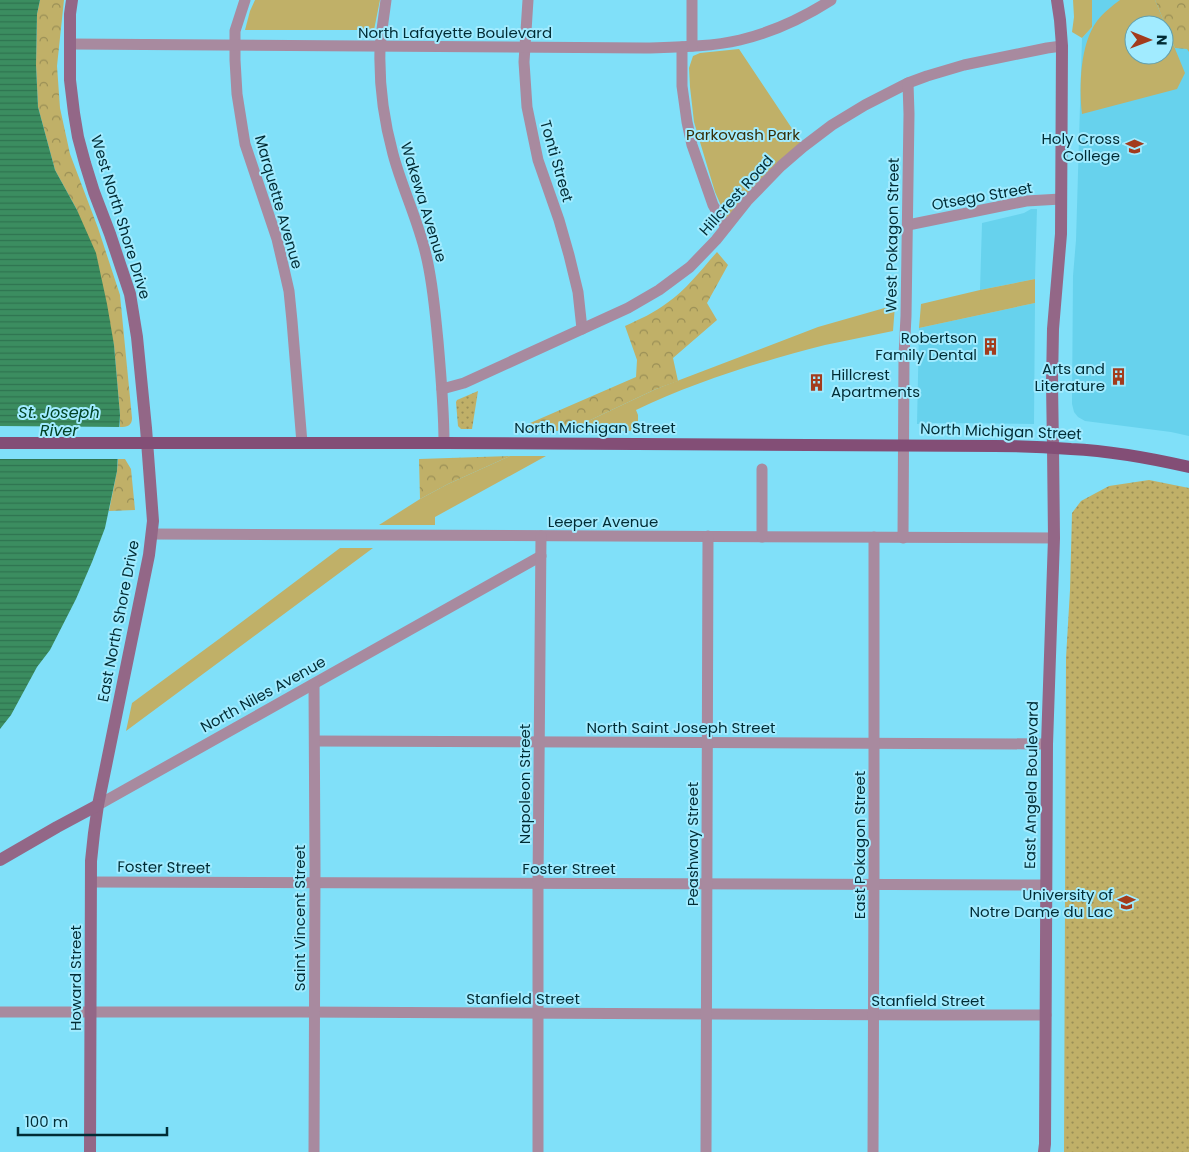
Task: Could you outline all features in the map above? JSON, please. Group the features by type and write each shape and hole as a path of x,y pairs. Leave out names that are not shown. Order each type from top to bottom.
{"main road":[{"name":"North Michigan Street","path":"0,443 994,446 1054,448 1126,455 1189,467"}],"street":[{"name":"West North Shore Drive","path":"72,0 70,14 70,80 78,137 84,163 130,294 140,360 148,443"},
{"name":"Marquette Avenue","path":"245,0 236,27 237,94 246,144 277,239 289,291 302,443"},
{"name":"Wakewa Avenue","path":"386,0 380,47 382,88 393,153 422,239 430,276 442,389 444,443"},
{"name":"Tonti Street","path":"528,0 524,47 525,85 530,122 538,160 569,254 578,292 582,329"},
{"path":"692,0 682,86 687,122 692,145 713,205 726,227"},
{"name":"North Lafayette Boulevard","path":"70,44 645,48 687,46 740,40 766,32 790,24 831,0"},
{"name":"East Angela Boulevard","path":"1044,1152 1047,744 1054,538 1053,329 1061,234 1062,46 1057,0"},
{"name":"Hillcrest Road","path":"442,389 464,383 628,308 659,290 690,267 747,201 803,147 832,125 865,105 927,76 964,65 1062,46"},
{"name":"West Pokagon Street","path":"903,538 904,352 908,225 908,84"},
{"name":"Otsego Street","path":"908,225 1026,201 1061,200"},
{"name":"East North Shore Drive","path":"98,805 152,534 153,521 148,443"},
{"path":"762,469 762,537"},
{"name":"Leeper Avenue","path":"152,534 1054,538"},
{"name":"Napoleon Street","path":"538,1152 540,536"},
{"name":"Peashway Street","path":"706,1152 708,536"},
{"name":"East Pokagon Street","path":"873,1152 874,537"},
{"name":"North Niles Avenue","path":"0,860 57,826 98,805 540,556"},
{"name":"Saint Vincent Street","path":"314,684 314,1152"},
{"name":"North Saint Joseph Street","path":"314,741 1047,744"},
{"name":"Howard Street","path":"90,1152 91,882 98,805"},
{"name":"Foster Street","path":"91,882 1046,885"},
{"name":"Stanfield Street","path":"0,1012 1046,1015"}],"shaded area":[{"name":"Holy Cross College","path":"1092,0 1189,0 1189,436 1085,421 1074,412 1072,404 1073,276 1076,240 1082,38 1092,27"},
{"path":"1031,209 1037,209 1035,279 980,290 982,223 1024,213"},
{"path":"1035,303 1034,424 917,424 919,328"}],"green space":[{"path":"40,0 64,0 57,66 60,108 70,154 98,228 120,295 132,418 129,426 125,427 120,427 114,345 77,210 55,170 38,107 36,65 37,14"},
{"path":"255,0 380,0 374,30 245,30"},
{"path":"1073,0 1092,0 1092,27 1082,38 1072,32 1074,17"},
{"path":"1120,0 1155,0 1161,15 1124,15 1124,65 1174,65 1174,46 1185,73 1177,89 1082,114 1081,78 1084,53 1091,30 1105,12"},
{"path":"1155,0 1189,0 1189,52 1187,49 1175,48 1174,46 1174,15 1161,15"},
{"name":"Parkovash Park","path":"739,49 801,142 771,169 727,219 715,192 694,122 689,68 693,56 700,53"},
{"path":"717,252 728,265 707,303 717,320 673,358 678,381 656,389 567,431 514,430 636,377 637,360 625,326 652,313 674,298 694,279"},
{"path":"1035,279 1035,303 919,328 921,304"},
{"path":"895,305 893,331 825,345 777,358 681,390 636,410 638,415 638,431 567,431 656,389 818,327"},
{"path":"478,391 472,429 461,429 458,426 456,402"},
{"path":"510,456 448,484 420,499 419,459"},
{"path":"510,456 546,456 435,517 435,525 379,525 448,484"},
{"path":"118,459 125,459 131,469 135,510 109,511"},
{"name":"University of Notre Dame du Lac","path":"1149,480 1189,488 1189,1152 1064,1152 1066,658 1072,513 1081,501 1109,486"},
{"path":"340,548 373,548 126,731 132,703"}],"water":[{"name":"St. Joseph River","path":"0,0 40,0 37,14 36,65 38,107 55,170 77,210 96,253 114,345 120,415 117,471 105,528 76,599 50,650 37,667 11,715 0,729"}],"pier":[{"path":"0,426 122,427 120,459 0,459"}],"place":[{"name":"Holy Cross College","path":"1134,147"},
{"name":"Robertson Family Dental","path":"991,346"},
{"name":"Arts and Literature","path":"1119,377"},
{"name":"Hillcrest Apartments","path":"817,383"},
{"name":"University of Notre Dame du Lac","path":"1127,903"}]}
